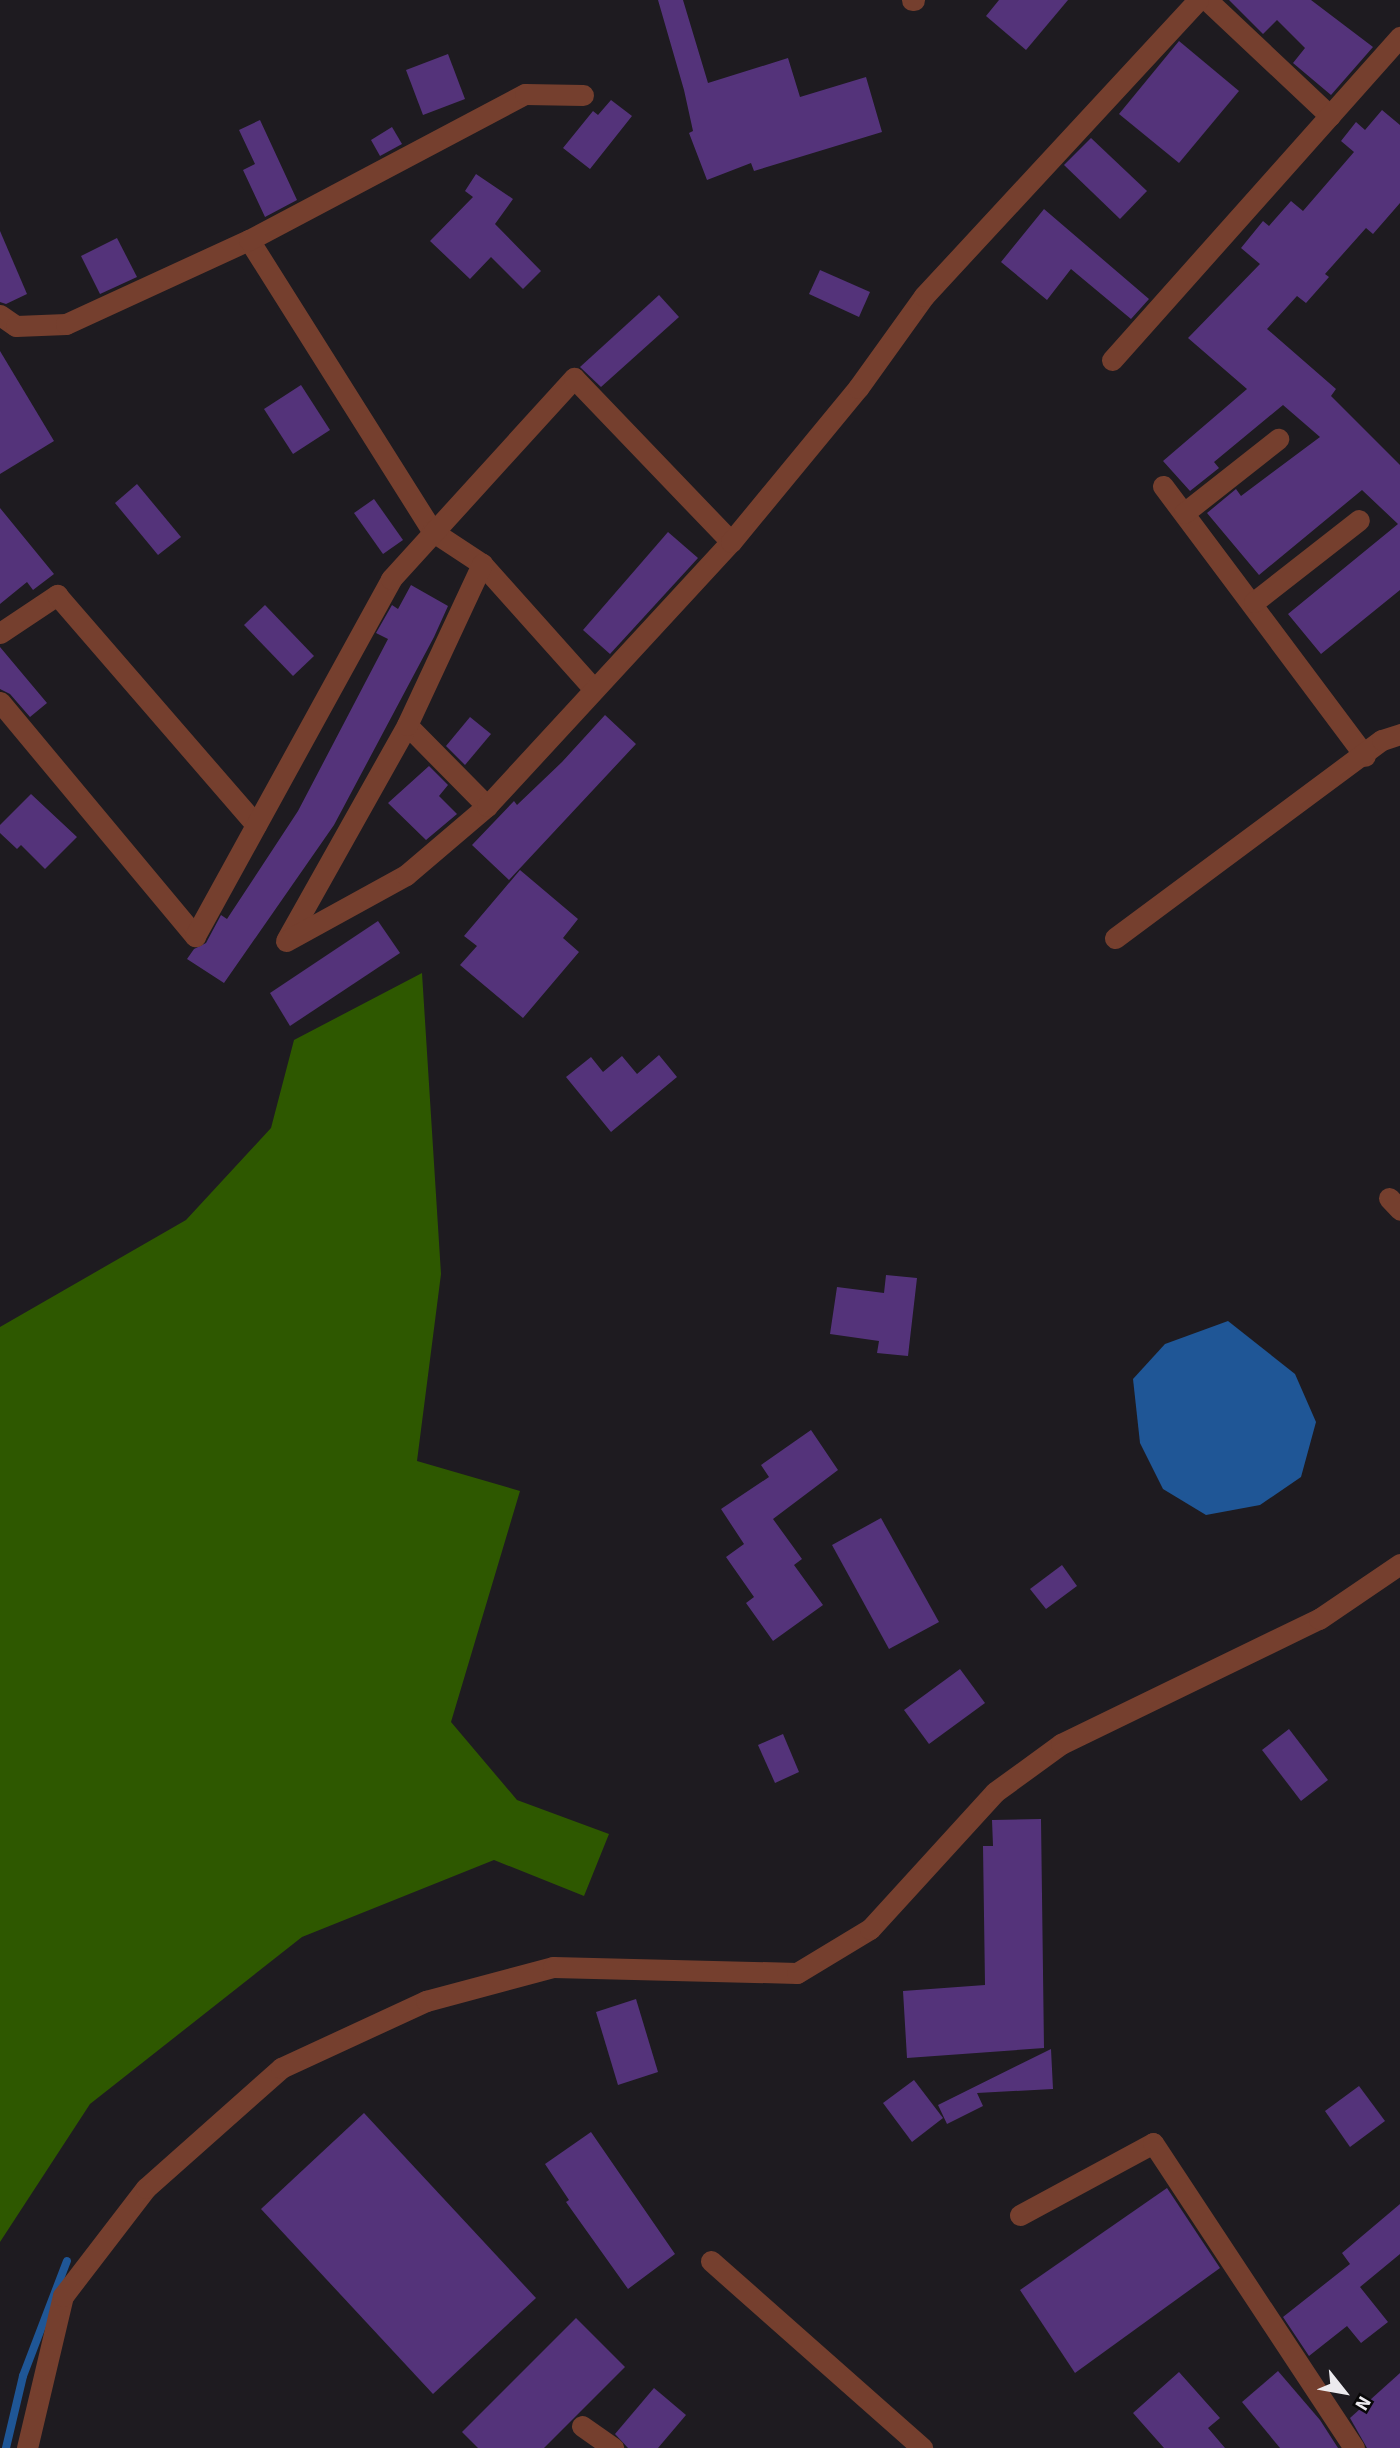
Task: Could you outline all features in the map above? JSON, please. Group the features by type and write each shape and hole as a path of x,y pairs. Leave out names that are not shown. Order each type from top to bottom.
{"street":[{"path":"482,564 407,725 286,941 406,875 487,806 731,541 858,388 924,296 1198,0"},
{"path":"1208,0 1330,116"},
{"path":"1112,360 1400,37"},
{"path":"0,315 16,326 66,324 248,240 525,94 583,95"},
{"path":"248,240 432,531 482,564 593,688"},
{"path":"0,702 195,936 391,579 574,378 731,541"},
{"path":"1184,513 1278,439"},
{"path":"1163,486 1254,603 1365,756"},
{"path":"1254,603 1359,520"},
{"path":"0,632 57,595 256,825"},
{"path":"407,725 487,806"},
{"path":"1115,937 1365,756 1382,740 1400,734"},
{"path":"27,2448 63,2296 146,2188 281,2068 426,2001 553,1967 797,1973 870,1929 995,1791 1061,1744 1319,1619 1400,1564"},
{"path":"1020,2215 1153,2143 1354,2448"},
{"path":"711,2261 922,2448"},
{"path":"582,2426 613,2448"}],"green space":[{"path":"422,973 441,1274 417,1461 520,1491 451,1722 517,1800 609,1834 584,1896 494,1860 302,1937 90,2104 0,2242 0,1327 186,1220 271,1128 294,1040"}],"water":[{"path":"1228,1321 1295,1374 1316,1422 1301,1477 1260,1505 1206,1515 1163,1489 1140,1443 1133,1379 1165,1344"}],"building":[{"path":"658,0 683,0 708,83 788,58 800,97 866,77 882,132 754,171 751,163 707,180 689,133 693,131 684,90"},
{"path":"999,0 1068,0 1026,50 986,16"},
{"path":"1229,0 1311,0 1373,47 1331,95 1293,63 1305,48 1277,20 1263,34"},
{"path":"1179,41 1239,91 1179,163 1119,114"},
{"path":"448,54 465,99 423,115 406,70"},
{"path":"611,100 632,116 590,169 563,148 593,111 598,115"},
{"path":"1382,110 1400,125 1400,203 1373,234 1366,228 1325,274 1329,277 1306,303 1297,296 1267,329 1336,389 1331,396 1400,465 1400,590 1321,654 1288,614 1398,524 1362,490 1259,575 1207,513 1236,489 1241,496 1320,437 1283,405 1214,462 1219,468 1190,491 1163,461 1247,389 1188,338 1260,264 1241,248 1263,221 1269,226 1291,201 1303,211 1354,152 1341,141 1356,122 1365,130"},
{"path":"260,120 297,200 265,217 243,170 255,164 239,130"},
{"path":"392,127 402,144 380,156 371,140"},
{"path":"1091,138 1147,191 1120,219 1064,165"},
{"path":"476,174 513,199 495,224 541,271 523,289 491,257 470,279 430,241 473,197 465,191"},
{"path":"1044,209 1149,299 1131,319 1071,269 1047,300 1001,262"},
{"path":"0,231 27,294 6,304 0,302"},
{"path":"117,238 137,277 100,294 81,256"},
{"path":"820,270 870,292 859,317 809,294"},
{"path":"659,295 679,317 601,387 580,367"},
{"path":"0,351 54,441 0,474"},
{"path":"301,385 330,430 293,454 264,409"},
{"path":"137,484 181,537 158,555 115,503"},
{"path":"374,499 403,540 383,554 354,513"},
{"path":"0,508 54,574 33,590 27,582 0,604"},
{"path":"668,532 698,558 610,654 583,630"},
{"path":"411,585 448,606 434,637 334,825 224,983 187,959 194,949 206,943 221,915 227,919 298,811 388,639 376,633 392,605 398,609"},
{"path":"265,605 314,656 293,676 244,625"},
{"path":"0,647 47,703 30,717 10,694 0,689"},
{"path":"605,715 636,744 509,880 472,845 514,801 517,805 562,762"},
{"path":"470,717 491,734 465,765 446,746"},
{"path":"429,766 448,785 439,796 457,814 426,840 388,803"},
{"path":"31,794 77,837 45,869 21,845 17,849 0,833 0,825"},
{"path":"520,870 578,919 563,938 579,952 523,1018 460,965 477,946 464,936"},
{"path":"378,921 400,953 290,1026 270,993"},
{"path":"659,1055 677,1077 611,1132 566,1077 591,1057 603,1072 622,1056 637,1074"},
{"path":"886,1275 917,1278 908,1356 877,1353 879,1341 830,1334 837,1287 884,1293"},
{"path":"811,1430 838,1470 773,1519 802,1559 794,1565 823,1605 773,1641 746,1603 754,1597 726,1557 744,1544 721,1509 769,1477 761,1465"},
{"path":"881,1518 939,1622 889,1649 832,1545"},
{"path":"1062,1565 1077,1586 1046,1609 1030,1589"},
{"path":"960,1669 985,1703 929,1744 904,1710"},
{"path":"1289,1729 1328,1780 1301,1801 1262,1750"},
{"path":"783,1734 799,1772 775,1783 758,1745"},
{"path":"1041,1819 1044,2048 907,2058 903,1991 985,1985 983,1846 993,1846 992,1820"},
{"path":"636,1999 658,2072 618,2085 596,2012"},
{"path":"1051,2049 1053,2089 977,2093 983,2106 947,2124 938,2105"},
{"path":"914,2080 943,2118 912,2142 883,2103"},
{"path":"1359,2086 1385,2121 1350,2147 1325,2111"},
{"path":"364,2113 536,2298 433,2394 261,2209"},
{"path":"591,2132 675,2254 628,2289 566,2202 569,2200 545,2164"},
{"path":"1167,2188 1220,2268 1075,2373 1020,2290"},
{"path":"1400,2204 1400,2254 1360,2287 1388,2322 1361,2343 1347,2326 1309,2356 1283,2317 1350,2264 1342,2253"},
{"path":"576,2318 625,2367 544,2448 478,2448 462,2432"},
{"path":"1278,2371 1320,2420 1338,2448 1280,2448 1242,2402"},
{"path":"1179,2372 1220,2418 1208,2428 1225,2448 1164,2448 1133,2413"},
{"path":"1400,2373 1400,2448 1367,2448 1350,2418"},
{"path":"654,2388 686,2415 658,2448 628,2448 615,2434"}],"waterway":[{"path":"6,2448 23,2376 67,2261"}]}
